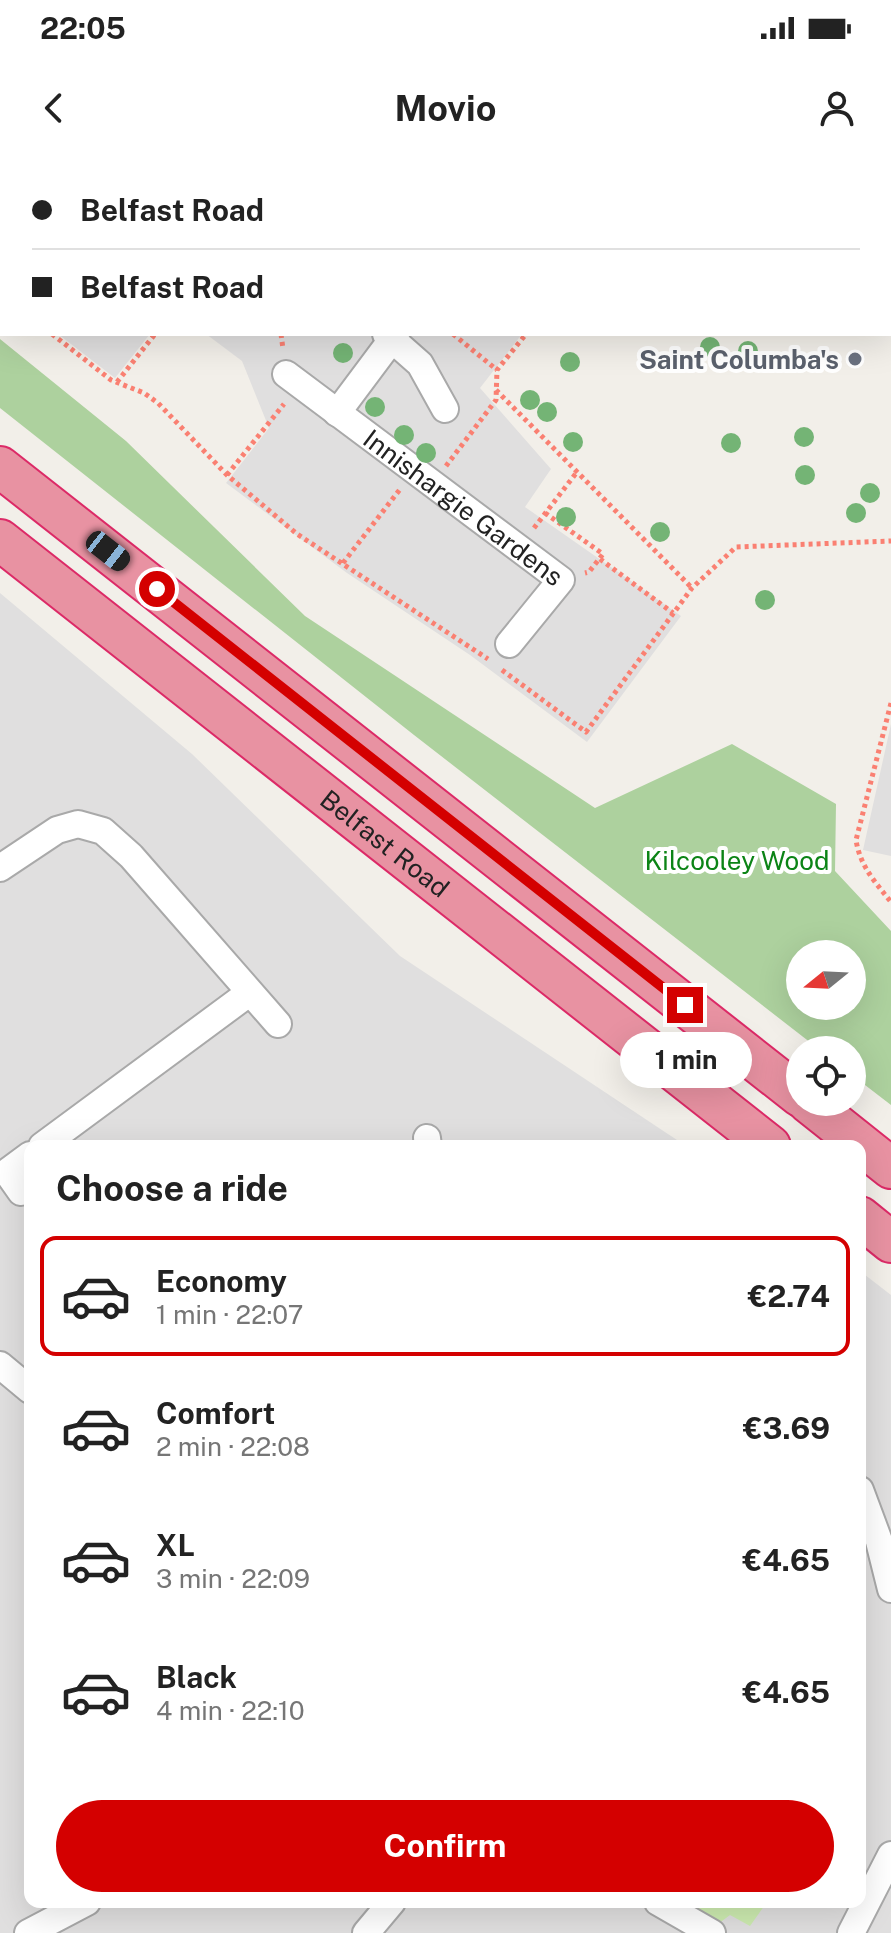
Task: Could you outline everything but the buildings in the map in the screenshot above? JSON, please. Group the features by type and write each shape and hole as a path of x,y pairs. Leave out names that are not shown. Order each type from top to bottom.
{"highway":[{"path":"0,467 786,1085"},
{"name":"Belfast Road","path":"0,540 762,1140"},
{"path":"826,1116 856,1140"},
{"path":"866,1148 891,1168"},
{"path":"866,1222 891,1242"}],"street":[{"path":"392,336 420,364 445,409"},
{"name":"Innishargie Gardens","path":"337,413 392,336"},
{"name":"Innishargie Gardens","path":"293,379 561,580 509,644"},
{"path":"0,868 57,830 78,824 103,831 131,856 278,1024"},
{"path":"50,1140 249,993"},
{"path":"21,1192 7,1172 24,1159"},
{"path":"0,1365 24,1385"},
{"path":"866,1506 891,1589"},
{"path":"851,1933 874,1902 891,1855"},
{"path":"28,1933 76,1908"},
{"path":"366,1933 387,1908"},
{"path":"668,1908 712,1933"}],"path":[{"path":"55,336 117,382 144,393 158,403 227,475 297,534 468,645 586,732 692,588 736,547 891,541"},
{"path":"117,382 153,336"},
{"path":"455,336 497,370"},
{"path":"343,563 496,400 497,370 524,336"},
{"path":"227,475 293,379"},
{"path":"496,390 692,588"},
{"path":"488,525 502,518 528,535 577,472"},
{"path":"545,513 603,554 589,572 561,580"},
{"path":"600,559 673,613"},
{"path":"891,703 856,840 859,857 891,902"}],"shaded area":[{"path":"61,336 148,336 115,378"},
{"path":"209,336 520,336 480,388 551,469 525,507 681,616 587,742 470,655 347,573 226,483 269,428 242,361"},
{"path":"0,593 192,754 400,956 677,1140 24,1140 24,1908 866,1908 866,1276 891,1295 891,1933 0,1933"},
{"path":"891,724 891,856 863,850"}],"green space":[{"name":"Kilcooley Wood","path":"0,339 126,441 305,616 595,808 732,744 836,804 835,871 891,931 891,1105 866,1086 866,1036 802,1036 0,408"},
{"path":"691,1908 763,1908 750,1926 730,1915 718,1924"}],"place":[{"name":"Saint Columba's","path":"855,359"}],"route":[{"path":"157,589 685,1005"}]}
